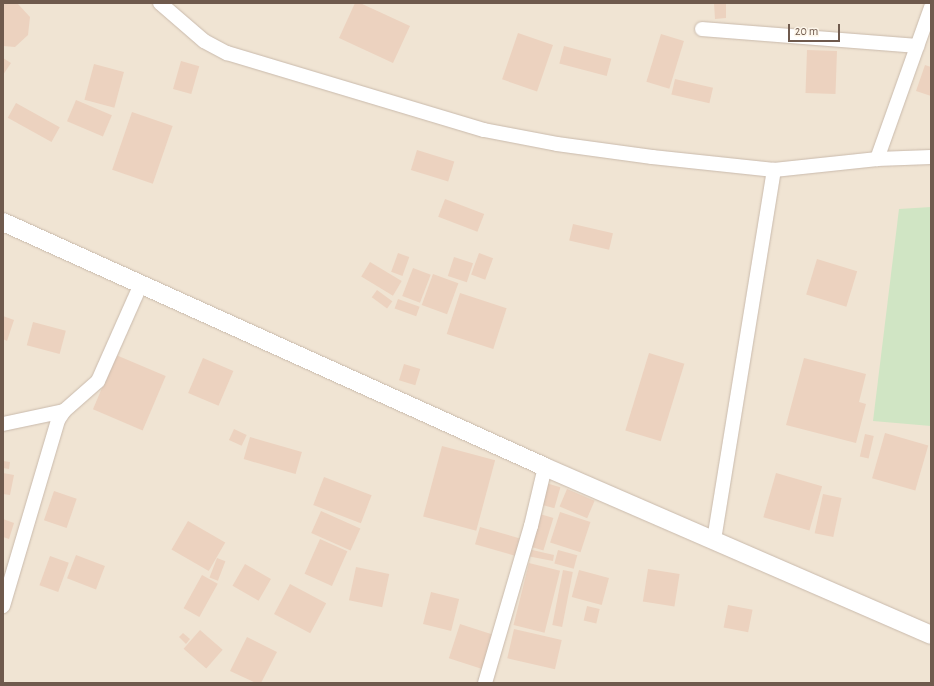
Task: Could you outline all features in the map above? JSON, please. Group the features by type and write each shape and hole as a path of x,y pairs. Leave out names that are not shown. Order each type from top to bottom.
{"street":[{"path":"160,3 204,41 227,53 484,130 557,144 644,156 774,170 877,159 931,157"},
{"path":"877,159 931,7"},
{"path":"702,29 917,46"},
{"path":"714,540 774,170"},
{"path":"3,222 545,467 931,635"},
{"path":"3,606 58,420 64,411 98,381 142,284"},
{"path":"3,424 64,411"},
{"path":"485,683 531,526 545,467"}],"shaded area":[{"path":"3,3 931,3 931,683 3,683"}],"green space":[{"path":"931,207 931,426 873,421 899,209"}],"building":[{"path":"3,3 18,4 30,17 28,35 15,47 3,46"},
{"path":"355,3 360,3 410,26 393,63 339,38"},
{"path":"714,3 726,3 726,18 715,19"},
{"path":"518,33 553,45 537,91 502,79"},
{"path":"661,34 684,41 669,89 646,82"},
{"path":"564,46 611,59 607,76 559,63"},
{"path":"807,50 837,51 835,94 805,93"},
{"path":"3,58 11,63 3,75"},
{"path":"181,61 199,66 191,94 173,89"},
{"path":"94,64 124,72 114,108 84,100"},
{"path":"925,65 931,67 931,96 916,91"},
{"path":"675,79 713,88 709,103 671,95"},
{"path":"76,100 112,115 103,136 67,121"},
{"path":"16,103 60,127 51,142 8,118"},
{"path":"132,112 173,126 153,184 112,170"},
{"path":"417,150 454,161 448,181 411,170"},
{"path":"445,199 484,214 477,232 438,217"},
{"path":"573,224 613,233 609,250 569,241"},
{"path":"398,253 409,257 402,276 391,272"},
{"path":"479,253 493,258 485,280 471,275"},
{"path":"454,257 473,263 467,282 448,276"},
{"path":"817,259 857,271 846,307 806,294"},
{"path":"370,262 402,281 393,296 361,277"},
{"path":"413,268 431,275 420,303 402,296"},
{"path":"433,274 458,283 447,314 422,305"},
{"path":"377,290 392,301 387,308 372,297"},
{"path":"460,293 507,308 493,349 447,334"},
{"path":"398,299 420,307 416,316 395,308"},
{"path":"3,316 14,320 7,341 3,339"},
{"path":"33,322 66,331 60,354 27,345"},
{"path":"649,353 684,364 661,441 625,430"},
{"path":"116,355 166,376 143,430 93,409"},
{"path":"203,358 233,371 219,406 188,393"},
{"path":"804,358 866,374 859,402 866,404 856,443 786,425"},
{"path":"404,364 420,369 415,385 399,380"},
{"path":"234,429 247,435 242,446 229,440"},
{"path":"885,433 928,445 915,491 872,478"},
{"path":"865,434 874,436 869,458 860,456"},
{"path":"250,437 302,452 296,474 244,459"},
{"path":"442,446 495,460 476,531 423,517"},
{"path":"3,461 10,462 9,469 3,468"},
{"path":"3,473 14,475 10,495 3,494"},
{"path":"776,473 822,486 809,530 763,517"},
{"path":"324,477 372,495 361,523 313,505"},
{"path":"546,483 560,487 554,508 540,504"},
{"path":"567,489 595,501 587,518 560,506"},
{"path":"54,491 77,499 67,528 44,520"},
{"path":"823,494 842,498 833,537 815,533"},
{"path":"321,511 360,528 351,550 311,533"},
{"path":"560,512 590,522 581,552 550,542"},
{"path":"540,514 553,518 543,551 530,547"},
{"path":"3,519 14,523 9,539 3,537"},
{"path":"188,521 225,542 209,571 172,550"},
{"path":"480,527 525,540 520,557 475,544"},
{"path":"320,539 347,551 332,586 305,574"},
{"path":"528,549 554,555 553,561 527,556"},
{"path":"558,550 577,555 574,569 554,564"},
{"path":"76,555 105,566 96,589 67,578"},
{"path":"50,556 69,563 58,592 39,585"},
{"path":"217,558 225,561 218,581 209,578"},
{"path":"529,563 560,571 545,633 514,625"},
{"path":"245,564 271,579 258,601 232,586"},
{"path":"356,567 389,574 382,607 349,600"},
{"path":"648,569 680,574 674,607 643,602"},
{"path":"563,570 573,572 562,627 552,625"},
{"path":"579,570 609,578 602,605 572,597"},
{"path":"202,575 218,584 199,617 184,608"},
{"path":"290,584 326,603 310,633 274,614"},
{"path":"431,592 459,599 451,631 423,624"},
{"path":"728,605 753,610 748,632 724,628"},
{"path":"587,606 600,609 596,624 584,621"},
{"path":"460,624 493,635 482,669 449,658"},
{"path":"514,629 562,640 555,669 507,658"},
{"path":"200,630 223,650 206,669 184,649"},
{"path":"183,633 190,639 186,644 179,637"},
{"path":"247,637 277,652 261,683 256,683 230,671"}]}
